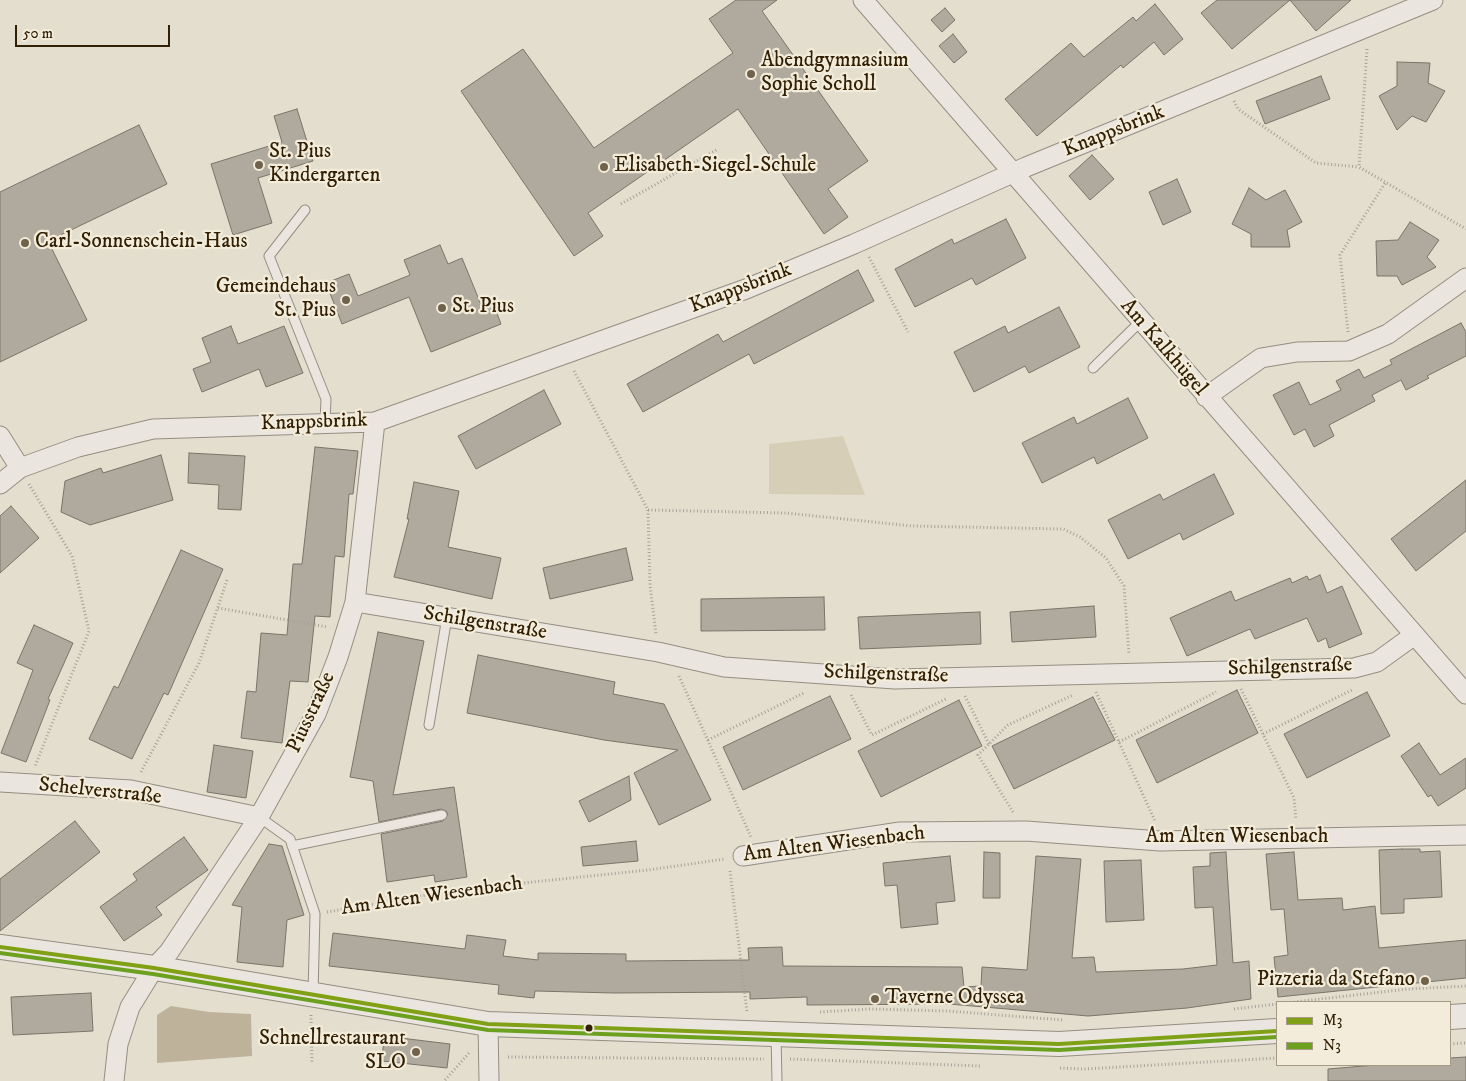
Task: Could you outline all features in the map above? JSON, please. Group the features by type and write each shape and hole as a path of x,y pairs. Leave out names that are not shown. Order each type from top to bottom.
{"street":[{"name":"Am Kalkhügel","path":"863,0 1140,322 1413,636 1466,694"},
{"name":"Knappsbrink","path":"20,468 78,447 153,428 375,422 555,359 746,288 861,241 1012,174 1433,0"},
{"path":"1206,397 1261,358 1297,352 1350,351 1388,334 1466,278"},
{"name":"Piusstraße","path":"114,1081 118,1044 130,1007 154,968 169,952 259,817 316,714 338,657 354,602 375,422"},
{"path":"0,436 20,468 0,484"},
{"name":"Schilgenstraße","path":"354,602 664,654 724,667 895,679 1130,675 1234,676 1354,668 1377,662 1413,636"},
{"name":"Schelverstraße","path":"0,782 131,790 259,817"},
{"name":"Am Alten Wiesenbach","path":"751,855 900,832 1026,831 1160,841 1466,835"},
{"path":"0,947 154,968 312,1004 488,1024 748,1023 776,1035 1058,1044 1276,1031"},
{"path":"1451,1018 1466,1016"},
{"path":"488,1024 489,1081"}],"lane":[{"path":"305,210 269,256 326,399 325,423"},
{"path":"1094,368 1140,322"},
{"path":"429,725 447,618"},
{"path":"292,846 442,816"},
{"path":"259,817 290,839 315,914"},
{"name":"Am Alten Wiesenbach","path":"312,1004 315,914"},
{"path":"776,1035 777,1081"}],"path":[{"path":"1358,167 1368,28"},
{"path":"1228,86 1238,110 1316,163 1358,167 1466,229"},
{"path":"622,204 718,148"},
{"path":"1350,351 1340,255 1385,183"},
{"path":"861,241 908,332"},
{"path":"555,359 572,368 648,510 650,585 664,654 708,740 751,855"},
{"path":"20,468 72,556 88,631 28,784"},
{"path":"648,510 786,513 912,526 1063,530 1080,537 1106,558 1124,586 1130,675"},
{"path":"131,790 199,663 227,580"},
{"path":"218,608 346,631"},
{"path":"1263,734 1363,684 1354,668"},
{"path":"842,675 872,736 954,695"},
{"path":"1119,742 1234,676 1294,798 1297,838"},
{"path":"1093,685 1155,821 1160,841"},
{"path":"962,691 989,744"},
{"path":"708,740 806,692"},
{"path":"1026,831 978,755 1008,725 1079,693"},
{"name":"Am Alten Wiesenbach","path":"315,914 456,890 648,870 751,855"},
{"path":"731,878 748,1023"},
{"path":"1303,1001 1408,989 1466,986"},
{"path":"312,1004 312,1064"},
{"path":"1228,1010 1276,1004"},
{"path":"815,1012 870,1009 948,1011 1066,1020"},
{"path":"737,1011 748,1023"},
{"path":"748,1023 757,1012"},
{"path":"1451,1044 1466,1043"},
{"path":"445,1080 462,1062"}],"shaded area":[{"path":"843,436 865,495 769,494 769,444"},
{"path":"171,1006 209,1012 251,1014 252,1056 157,1063 157,1015"}],"building":[{"path":"736,0 777,0 762,11 868,161 828,189 848,217 824,234 738,109 588,213 603,236 574,256 461,91 523,49 594,148 733,53 709,19"},
{"path":"1217,0 1290,0 1232,49 1201,13"},
{"path":"1290,0 1351,0 1316,31"},
{"path":"1155,4 1183,39 1164,55 1154,42 1123,68 1121,65 1037,136 1005,99 1071,43 1084,57 1133,17 1136,21"},
{"path":"945,8 955,20 942,32 931,20"},
{"path":"953,34 967,52 954,63 939,46"},
{"path":"1397,62 1430,63 1428,83 1445,91 1426,122 1412,116 1397,130 1379,96 1397,86"},
{"path":"1321,76 1330,99 1265,124 1256,101"},
{"path":"297,109 313,161 258,178 272,223 233,235 211,164 282,142 274,116"},
{"name":"Carl-Sonnenschein-Haus","path":"139,125 167,184 48,241 87,320 0,362 0,192"},
{"path":"1092,155 1114,179 1090,200 1069,176"},
{"path":"1177,179 1191,212 1163,225 1149,192"},
{"path":"1249,188 1266,200 1285,190 1302,222 1287,230 1290,247 1251,247 1251,234 1232,224"},
{"path":"1006,219 1026,258 976,285 972,278 915,307 895,269 952,239 954,244"},
{"path":"1410,222 1439,240 1427,257 1436,267 1402,285 1397,276 1377,276 1376,241 1398,240"},
{"path":"440,245 448,264 462,258 482,307 493,303 501,324 431,352 409,297 342,324 326,283 349,274 358,296 410,275 404,260"},
{"path":"858,270 874,301 754,364 749,354 643,412 627,384 718,334 723,342"},
{"path":"1059,307 1080,347 1029,373 1025,366 974,392 954,352 1005,326 1008,333"},
{"path":"1461,323 1466,332 1466,356 1427,376 1429,378 1406,390 1401,380 1372,395 1375,401 1329,425 1334,436 1314,447 1305,429 1294,435 1273,395 1299,382 1310,405 1341,390 1336,381 1359,369 1364,378 1392,364 1390,360"},
{"path":"231,326 238,344 284,326 303,373 266,387 259,369 202,392 193,369 211,362 202,338"},
{"path":"544,390 561,424 476,469 458,436"},
{"path":"1128,398 1148,438 1097,464 1094,457 1042,483 1022,443 1074,417 1077,424"},
{"path":"315,447 358,451 353,494 349,494 344,557 335,556 330,617 315,616 308,682 290,681 282,743 241,738 247,691 256,692 261,633 287,635 293,564 302,564"},
{"path":"189,453 245,456 241,510 218,509 219,485 188,483"},
{"path":"161,455 173,500 90,525 61,512 65,481 101,468 103,473"},
{"path":"1214,474 1234,514 1183,540 1180,533 1128,559 1108,520 1160,494 1163,500"},
{"path":"1466,480 1466,531 1416,571 1391,539"},
{"path":"414,482 459,491 448,547 501,558 492,599 394,577 409,519 407,519"},
{"path":"11,506 39,538 0,573 0,516"},
{"path":"626,548 633,580 550,599 543,568"},
{"path":"181,550 223,569 168,695 164,693 132,759 89,739 114,686 118,688"},
{"path":"1320,575 1327,593 1342,586 1362,634 1329,648 1326,638 1318,642 1307,618 1255,639 1250,629 1187,656 1170,618 1231,591 1235,601 1290,578 1292,583 1307,576 1309,580"},
{"path":"824,597 825,630 701,631 701,599"},
{"path":"1094,606 1096,637 1012,642 1010,612"},
{"path":"980,612 981,644 860,649 858,617"},
{"path":"34,625 73,643 48,699 50,700 26,762 1,753 33,670 17,663"},
{"path":"378,632 424,641 393,795 454,787 467,877 435,882 434,875 387,882 381,834 443,821 448,814 441,809 379,822 373,781 350,777"},
{"path":"478,655 615,682 613,694 664,704 711,800 659,825 634,773 678,750 604,740 467,713"},
{"path":"1237,690 1258,733 1157,783 1136,740"},
{"path":"1367,692 1390,736 1307,778 1284,734"},
{"path":"830,696 851,739 743,790 723,747"},
{"path":"1093,697 1115,740 1014,789 992,746"},
{"path":"959,700 982,746 881,797 858,751"},
{"path":"1419,743 1440,775 1466,758 1466,788 1438,806 1431,795 1428,797 1401,756"},
{"path":"214,745 253,751 246,798 207,792"},
{"path":"629,776 631,800 589,822 579,801"},
{"path":"75,821 100,852 0,931 0,879"},
{"path":"184,837 208,870 156,907 162,915 124,941 100,907 137,880 133,874"},
{"path":"636,841 638,861 583,866 581,847"},
{"path":"269,844 282,846 304,915 287,920 283,967 237,962 242,907 232,905"},
{"path":"1420,849 1420,852 1440,851 1442,897 1404,899 1404,913 1381,914 1379,850"},
{"path":"984,852 1000,853 1000,898 983,898"},
{"path":"1226,852 1233,963 1249,961 1251,999 1187,1008 1088,1016 949,1004 807,1005 807,997 750,999 750,992 614,993 535,991 534,998 498,994 499,985 329,966 333,933 465,949 467,935 506,940 503,956 538,960 538,953 626,954 626,961 749,960 748,948 782,947 783,966 962,967 964,987 981,986 982,967 1027,970 1036,856 1081,859 1072,958 1094,957 1096,972 1183,969 1217,965 1213,907 1195,908 1193,867 1210,866 1210,853"},
{"path":"1294,852 1298,900 1342,898 1343,910 1375,906 1379,948 1466,940 1466,978 1278,997 1274,957 1288,955 1284,909 1271,910 1266,854"},
{"path":"950,856 955,901 936,903 938,924 901,928 897,885 885,886 883,863"},
{"path":"1141,860 1144,920 1106,922 1104,861"},
{"path":"91,993 93,1031 13,1035 11,997"},
{"name":"Schnellrestaurant SLO","path":"384,1036 450,1044 447,1068 382,1061"},
{"path":"1466,1057 1466,1081 1328,1081 1328,1069 1363,1066 1451,1066 1451,1058"}],"transit line":[{"name":"M3","path":"0,947 154,968 488,1024 1059,1044 1276,1031"},
{"name":"N3","path":"0,953 153,974 488,1030 1059,1050 1276,1037"}],"place":[{"name":"Abendgymnasium Sophie Scholl","path":"751,74"},
{"name":"St. Pius Kindergarten","path":"259,165"},
{"name":"Elisabeth-Siegel-Schule","path":"604,167"},
{"name":"Carl-Sonnenschein-Haus","path":"25,243"},
{"name":"Gemeindehaus St. Pius","path":"346,300"},
{"name":"St. Pius","path":"442,308"},
{"name":"Pizzeria da Stefano","path":"1425,981"},
{"name":"Taverne Odyssea","path":"875,999"},
{"name":"Schnellrestaurant SLO","path":"416,1052"}]}
